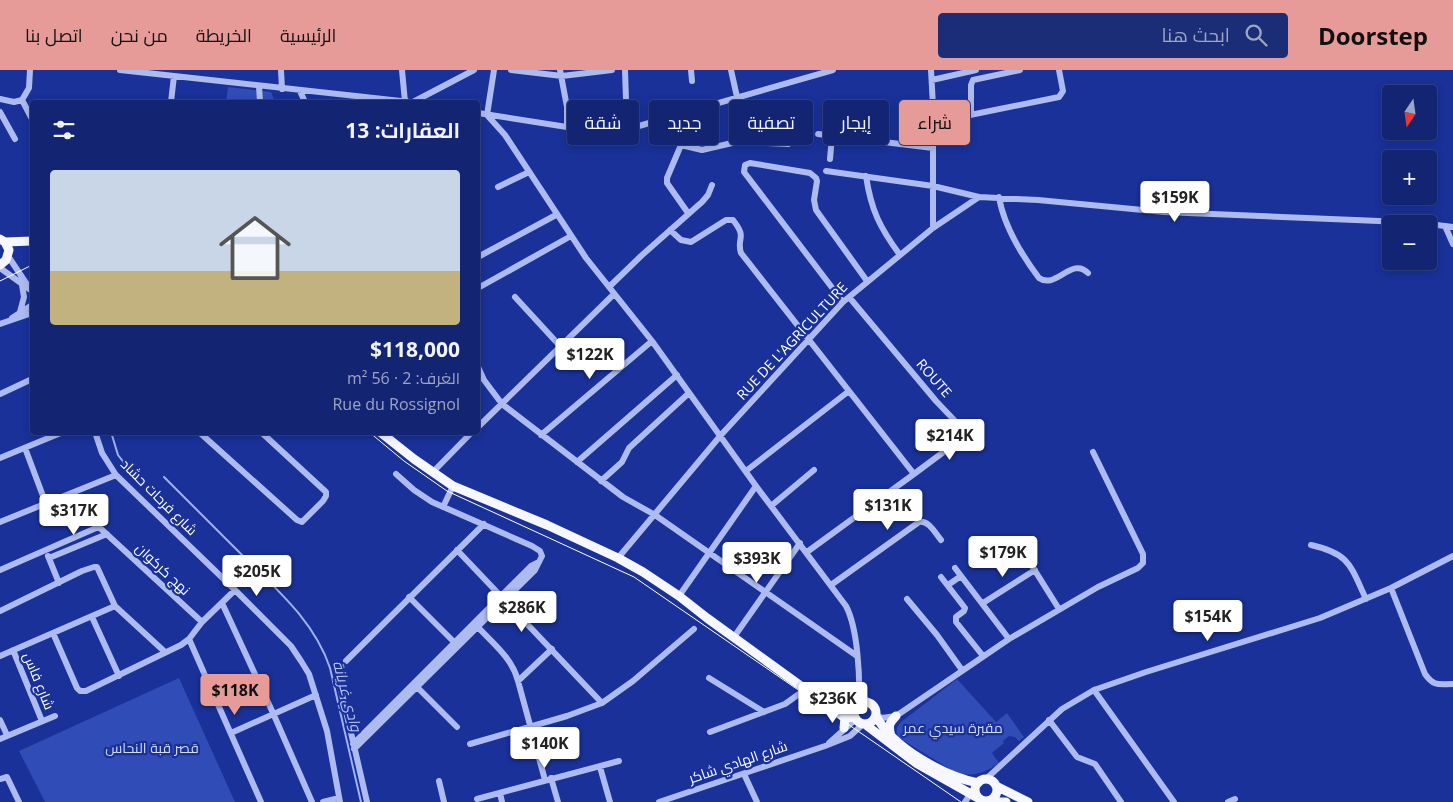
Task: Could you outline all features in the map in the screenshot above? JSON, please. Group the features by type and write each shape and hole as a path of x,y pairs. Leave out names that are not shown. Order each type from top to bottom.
{"main road":[{"path":"3,241 30,242"},
{"path":"3,241 9,250 9,255"},
{"path":"0,267 9,255 30,242"},
{"path":"384,435 432,473 453,486 618,558 679,596 832,709 856,721 916,763 983,790 1028,802"},
{"path":"832,709 849,711 861,704 875,708 876,716 881,726 913,753 1006,802"},
{"path":"856,721 854,711 861,704"},
{"path":"844,728 856,721 873,721 876,716"},
{"path":"891,736 888,728 896,716"}],"street":[{"path":"0,99 14,102 22,100 28,88 30,70"},
{"path":"120,70 382,100"},
{"path":"280,70 282,89"},
{"path":"402,70 405,100"},
{"path":"416,100 474,70"},
{"path":"494,70 487,114 505,136 571,236 652,341 756,486 846,606 851,617 857,656 861,704"},
{"path":"511,70 561,73 612,70"},
{"path":"625,70 626,100"},
{"path":"691,70 692,81"},
{"path":"731,70 737,97"},
{"path":"719,103 833,70"},
{"path":"931,70 932,100"},
{"path":"971,81 1020,70"},
{"path":"932,80 972,71 970,115 1059,97 1063,91 1059,70"},
{"path":"561,73 567,107"},
{"path":"171,100 174,76"},
{"path":"259,86 260,100"},
{"path":"300,91 304,100"},
{"path":"329,94 333,100"},
{"path":"22,100 30,115"},
{"path":"0,112 14,139"},
{"path":"480,113 567,127"},
{"path":"818,134 823,135"},
{"path":"889,143 933,148 933,228"},
{"path":"684,145 702,150 729,144"},
{"path":"681,145 667,178 667,183 688,213"},
{"path":"830,159 831,145"},
{"path":"843,302 744,172 745,165 750,163 804,171 814,175 817,181 814,200 816,210 867,281"},
{"path":"826,171 933,186 979,197 999,197 1164,212 1382,222"},
{"path":"498,187 529,172"},
{"path":"866,176 873,210 900,255"},
{"path":"609,287 706,198 712,185"},
{"name":"RUE DE L'AGRICULTURE","path":"618,558 721,435 843,302 933,228 979,197"},
{"path":"999,197 1003,216 1024,256 1039,278 1045,281 1052,280 1066,271 1076,268 1084,269 1088,273"},
{"path":"480,256 556,215"},
{"path":"670,230 681,240 691,242 726,220 733,220 741,232 739,250 741,254 914,474"},
{"path":"1437,225 1453,227"},
{"path":"1445,226 1453,244"},
{"path":"480,287 571,236"},
{"path":"9,255 28,288"},
{"path":"0,267 28,288"},
{"path":"20,312 28,288"},
{"path":"480,425 614,294"},
{"path":"515,297 560,346"},
{"name":"ROUTE","path":"807,552 962,439 963,432 957,423 936,401 849,297"},
{"path":"0,324 30,306"},
{"path":"8,320 30,314"},
{"path":"541,435 652,341"},
{"path":"480,371 484,380 502,404 601,481 623,497 655,515 857,656"},
{"path":"576,462 677,375"},
{"path":"0,394 30,379"},
{"path":"746,471 849,391"},
{"path":"601,481 622,462 629,448 689,393"},
{"path":"0,458 56,435"},
{"name":"شارع فرحات حشاد","path":"95,435 102,453 116,475 291,646 309,674 316,695 327,731 340,800"},
{"path":"202,435 297,520 302,522 323,501 326,492 264,435"},
{"path":"432,473 469,435"},
{"path":"25,448 46,504"},
{"path":"876,716 882,718 896,716 1010,639 1098,587 1138,568 1143,563 1143,554 1093,452"},
{"path":"771,506 814,470"},
{"path":"353,747 503,598 531,566 539,562 542,556 538,549 422,496 396,474"},
{"path":"0,522 116,475"},
{"path":"443,507 453,486"},
{"path":"679,596 756,486"},
{"path":"831,585 919,522 927,523 941,540"},
{"path":"346,661 484,524"},
{"path":"0,570 96,528 100,528 107,534 49,558"},
{"name":"نهج كركوان","path":"107,534 202,622"},
{"path":"734,637 800,543"},
{"path":"1311,545 1331,550 1342,556 1353,570 1366,599"},
{"path":"45,550 59,583"},
{"path":"458,550 602,703"},
{"path":"1022,550 1059,609"},
{"path":"965,802 983,790 992,779 993,772 1049,720 1070,703 1094,690 1306,623 1391,588 1453,556"},
{"path":"0,611 82,572 97,567 115,606 165,652"},
{"path":"955,568 1010,639"},
{"path":"983,603 1034,570"},
{"path":"948,585 961,576"},
{"path":"942,577 965,608 956,617 956,622 983,656"},
{"path":"1391,588 1425,674 1434,684 1453,684"},
{"path":"53,633 78,688 80,691 86,691 181,645 235,590"},
{"path":"409,597 456,645"},
{"path":"907,599 937,635 962,670"},
{"path":"222,603 312,802"},
{"path":"0,656 115,606"},
{"path":"92,617 119,676"},
{"path":"476,625 508,660 516,674 548,779 558,802"},
{"path":"470,744 567,716 602,703 632,681 694,629"},
{"path":"188,640 231,733 260,802"},
{"path":"353,747 417,687 456,645"},
{"path":"518,681 552,649"},
{"name":"شارع فاس","path":"13,650 42,721"},
{"path":"709,678 764,712"},
{"path":"339,681 367,802"},
{"path":"417,687 456,727"},
{"path":"710,732 786,704 806,689"},
{"path":"1094,690 1174,802"},
{"path":"231,733 316,695"},
{"path":"0,739 55,716"},
{"path":"0,720 7,735"},
{"path":"1049,720 1077,757 1096,764 1117,800"},
{"name":"شارع الهادي شاكر","path":"663,801 850,736 856,721"},
{"name":"شارع الهادي شاكر","path":"825,746 844,728"},
{"path":"477,799 620,761"},
{"path":"600,767 610,802"},
{"path":"744,774 757,802"},
{"path":"0,779 7,777 19,802"},
{"path":"439,781 444,802"},
{"path":"500,793 502,802"},
{"path":"1228,802 1235,799"},
{"path":"323,802 340,800"}],"green space":[{"path":"228,87 271,92 274,100 226,100"},
{"name":"قصر قبة النحاس","path":"179,678 235,802 45,802 19,751"},
{"name":"مقبرة سيدي عمر","path":"957,679 996,722 1007,713 1024,737 1019,741 1015,737 1009,736 992,753 999,763 979,773 968,775 956,773 897,735 898,725 901,722"}],"waterway":[{"path":"112,435 118,455 125,464"},
{"name":"وادي غريانة","path":"164,477 279,591 314,635 330,668 361,802"}],"tram line":[{"path":"0,281 30,266"},
{"path":"373,435 404,461 447,491 634,577 961,802"}]}
